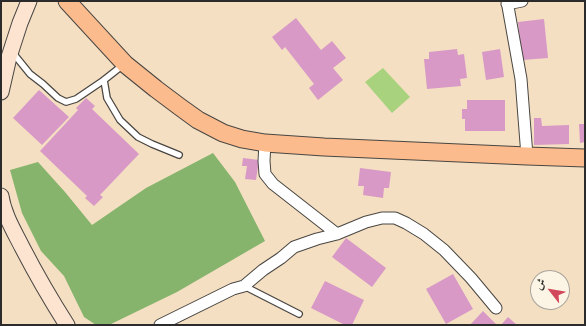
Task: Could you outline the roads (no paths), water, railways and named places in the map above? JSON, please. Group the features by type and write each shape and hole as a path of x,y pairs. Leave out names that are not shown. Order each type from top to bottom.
{"main road":[{"path":"67,1 125,64 168,98 198,120 223,133 242,139 265,143 324,147 585,158"}],"street":[{"path":"1,92 11,51 28,1"},
{"path":"522,1 507,3 521,79 527,156"},
{"path":"265,143 264,161 266,174 273,184 337,234"},
{"path":"1,196 4,210 11,226 61,322"},
{"path":"160,325 233,289 244,286 294,247 337,234 366,222 382,218 394,218 406,223 424,234 444,250 471,278 496,308"}],"lane":[{"path":"11,51 30,74 58,98 66,102 76,99 125,64"},
{"path":"104,80 107,98 120,120 138,137 179,155"},
{"path":"244,286 299,314"}]}
